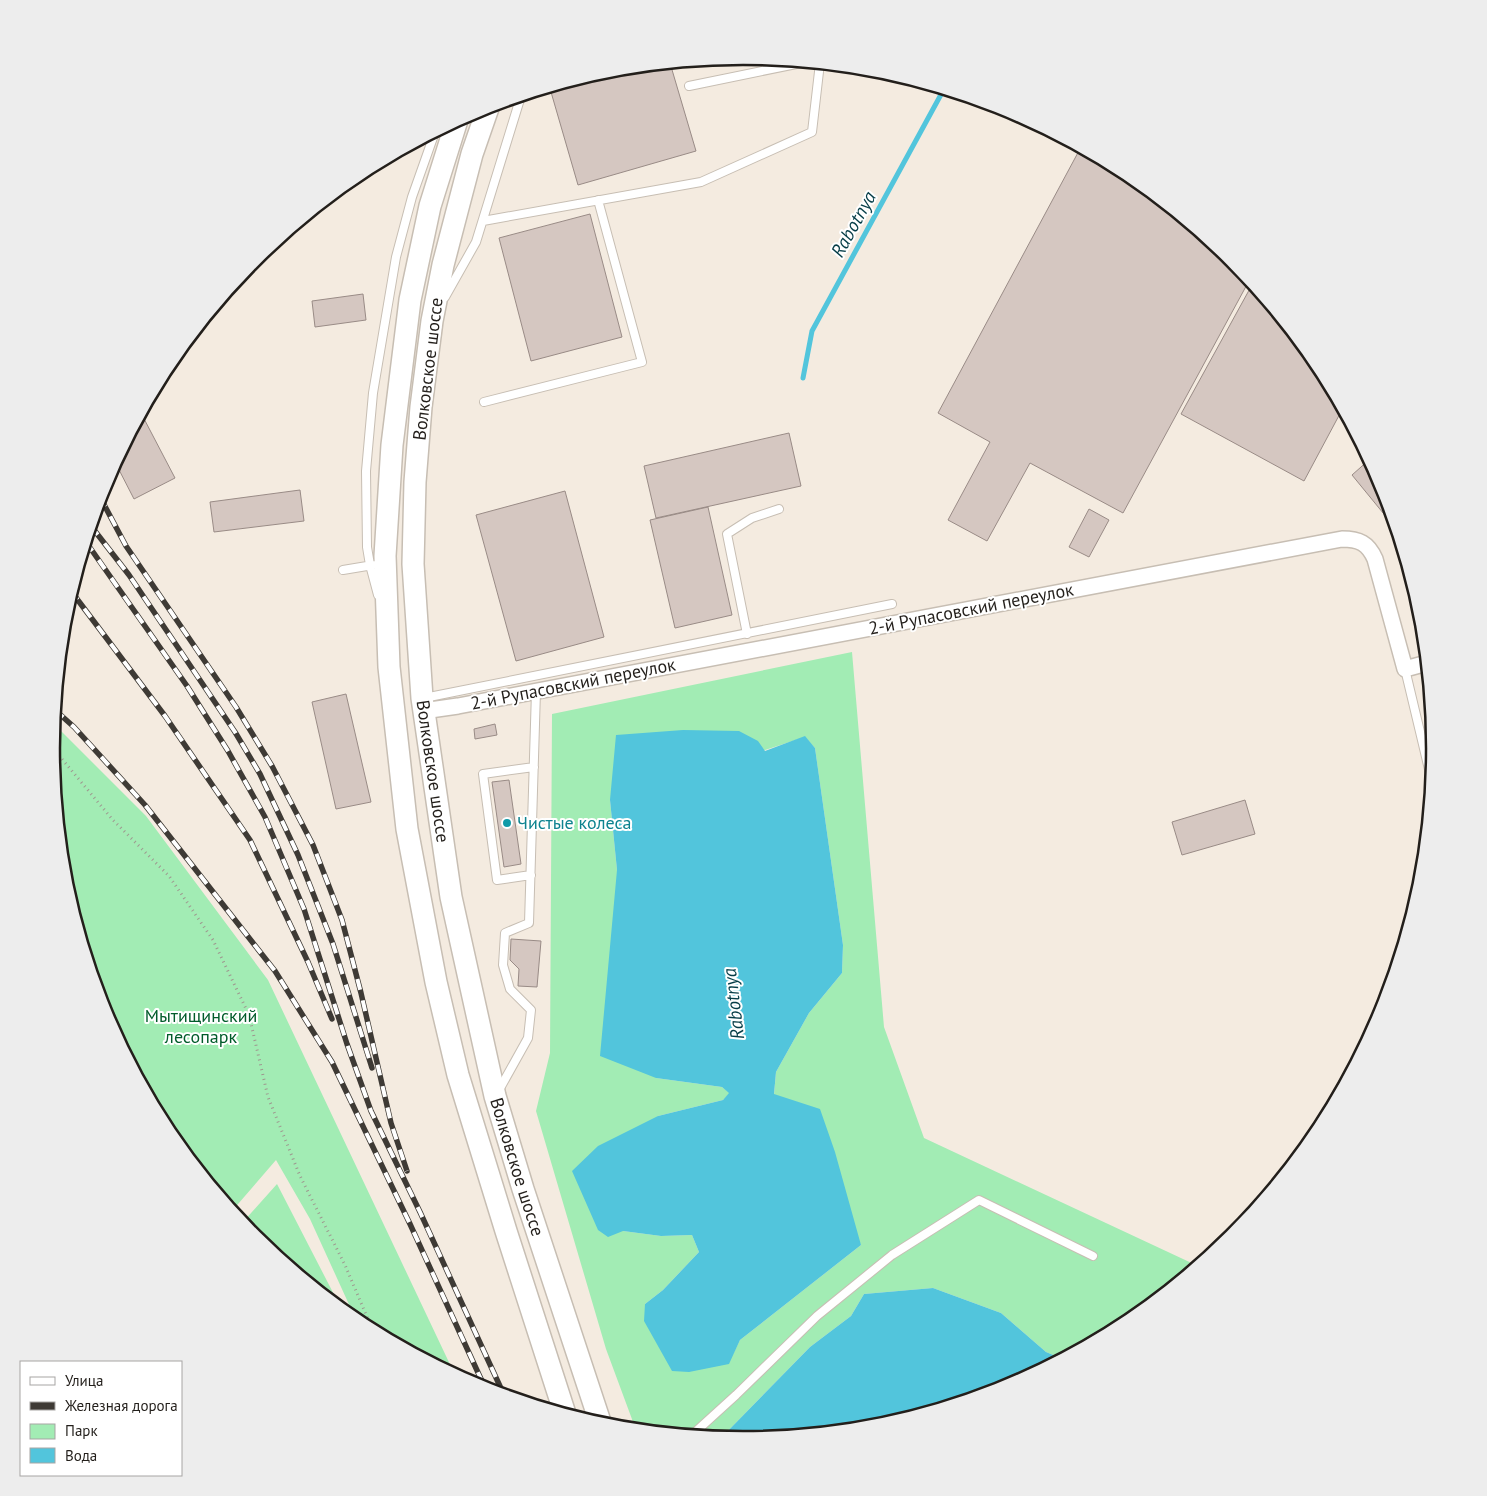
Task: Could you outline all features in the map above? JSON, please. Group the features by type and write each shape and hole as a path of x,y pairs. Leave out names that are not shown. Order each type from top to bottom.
{"main road":[{"name":"Волковское шоссе","path":"484,116 472,154 443,265 432,321 421,406 415,482 413,564 423,704 452,906 495,1096 523,1189 597,1415"},
{"name":"Волковское шоссе","path":"454,129 430,206 410,300 377,564 387,625 389,668 407,829 436,982 458,1075 563,1407"}],"street":[{"name":"2-й Рупасовский переулок","path":"423,704 536,691 1342,539 1352,539 1361,542 1370,549 1375,559 1405,668"},
{"path":"1405,668 1422,664"}],"lane":[{"path":"689,86 787,66"},
{"path":"483,222 701,182 812,132 819,69"},
{"path":"432,321 476,242 519,103"},
{"path":"343,570 377,564 367,547 366,471 373,393 396,257 412,198 432,140"},
{"path":"484,402 642,362 598,200"},
{"path":"747,634 727,534 752,518 779,509"},
{"path":"423,704 892,604"},
{"path":"1405,668 1427,760"},
{"path":"495,1096 528,1038 530,1010 510,989 503,965 506,933 529,924 536,691"},
{"path":"531,875 497,880 483,774 534,767"},
{"path":"698,1430 817,1316 892,1255 979,1200 1093,1256"}],"path":[{"path":"60,758 112,819 170,876 213,940 249,1015 268,1098 300,1176 344,1264 367,1318"}],"green space":[{"path":"852,652 884,1027 924,1138 1192,1263 1160,1290 1123,1316 1055,1356 1046,1352 1001,1313 933,1288 864,1294 851,1316 810,1347 728,1431 699,1430 633,1422 606,1349 536,1111 550,1053 552,714","holes":["805,737 815,748 843,945 842,973 809,1013 776,1072 774,1095 861,1245 740,1340 728,1364 645,1304 663,1290 699,1252 692,1235 661,1236 623,1231 658,1116 723,1100 730,1093 722,1087 656,1078 617,870 610,800"]},
{"name":"Мытищинский лесопарк","path":"60,730 146,816 268,980 450,1365 402,1340 350,1306 310,1219 276,1160 236,1206 201,1164 175,1128 130,1050 96,968 83,925 73,881 61,793"},
{"path":"277,1184 334,1295 293,1262 247,1217"}],"water":[{"path":"683,730 739,731 758,741 765,751 805,736 815,748 843,945 842,973 809,1013 776,1072 774,1094 820,1109 835,1152 861,1245 740,1340 729,1364 689,1372 672,1371 644,1321 645,1304 663,1290 699,1252 692,1235 661,1236 623,1231 608,1237 598,1230 572,1171 598,1146 658,1116 723,1100 729,1093 722,1087 656,1078 600,1056 617,870 610,800 616,735"},
{"path":"933,1288 1001,1313 1046,1352 1055,1356 1005,1379 963,1395 877,1418 833,1426 788,1430 728,1431 810,1347 851,1316 864,1294"}],"building":[{"path":"672,68 696,151 578,185 551,93 610,78"},
{"path":"1078,152 1160,206 1194,234 1246,286 1123,513 1030,463 987,541 948,520 990,442 938,413"},
{"path":"590,214 622,337 531,361 499,238"},
{"path":"1250,289 1286,332 1312,368 1340,414 1304,481 1181,414"},
{"path":"363,294 366,320 315,327 312,301"},
{"path":"144,420 175,478 134,499 119,470"},
{"path":"789,433 801,486 656,518 644,466"},
{"path":"1365,464 1387,518 1352,475"},
{"path":"300,490 304,521 214,532 210,502"},
{"path":"565,491 604,637 516,661 476,515"},
{"path":"708,507 732,615 675,628 650,520"},
{"path":"1089,509 1109,520 1089,557 1069,547"},
{"path":"346,694 371,802 336,809 312,702"},
{"path":"495,724 497,735 475,739 474,729"},
{"name":"Чистые колеса","path":"509,780 521,864 504,867 492,782"},
{"path":"1245,800 1255,834 1182,855 1172,822"},
{"path":"511,939 541,941 537,987 518,986 519,969 510,960"}],"waterway":[{"name":"Rabotnya","path":"803,378 812,331 941,94"}],"railway":[{"path":"105,506 126,546 236,707 272,766 313,845 342,920 391,1123 407,1171"},
{"path":"95,531 129,575 235,732 260,774 298,855 333,944 372,1068"},
{"path":"90,548 187,686 228,751 265,817 304,909 347,1044 371,1111 420,1212 500,1386"},
{"path":"77,599 165,716 250,840 308,962 332,1019"},
{"path":"61,715 74,727 145,805 275,971 332,1062 410,1224 481,1378"}],"place":[{"name":"Чистые колеса","path":"507,823"}]}
